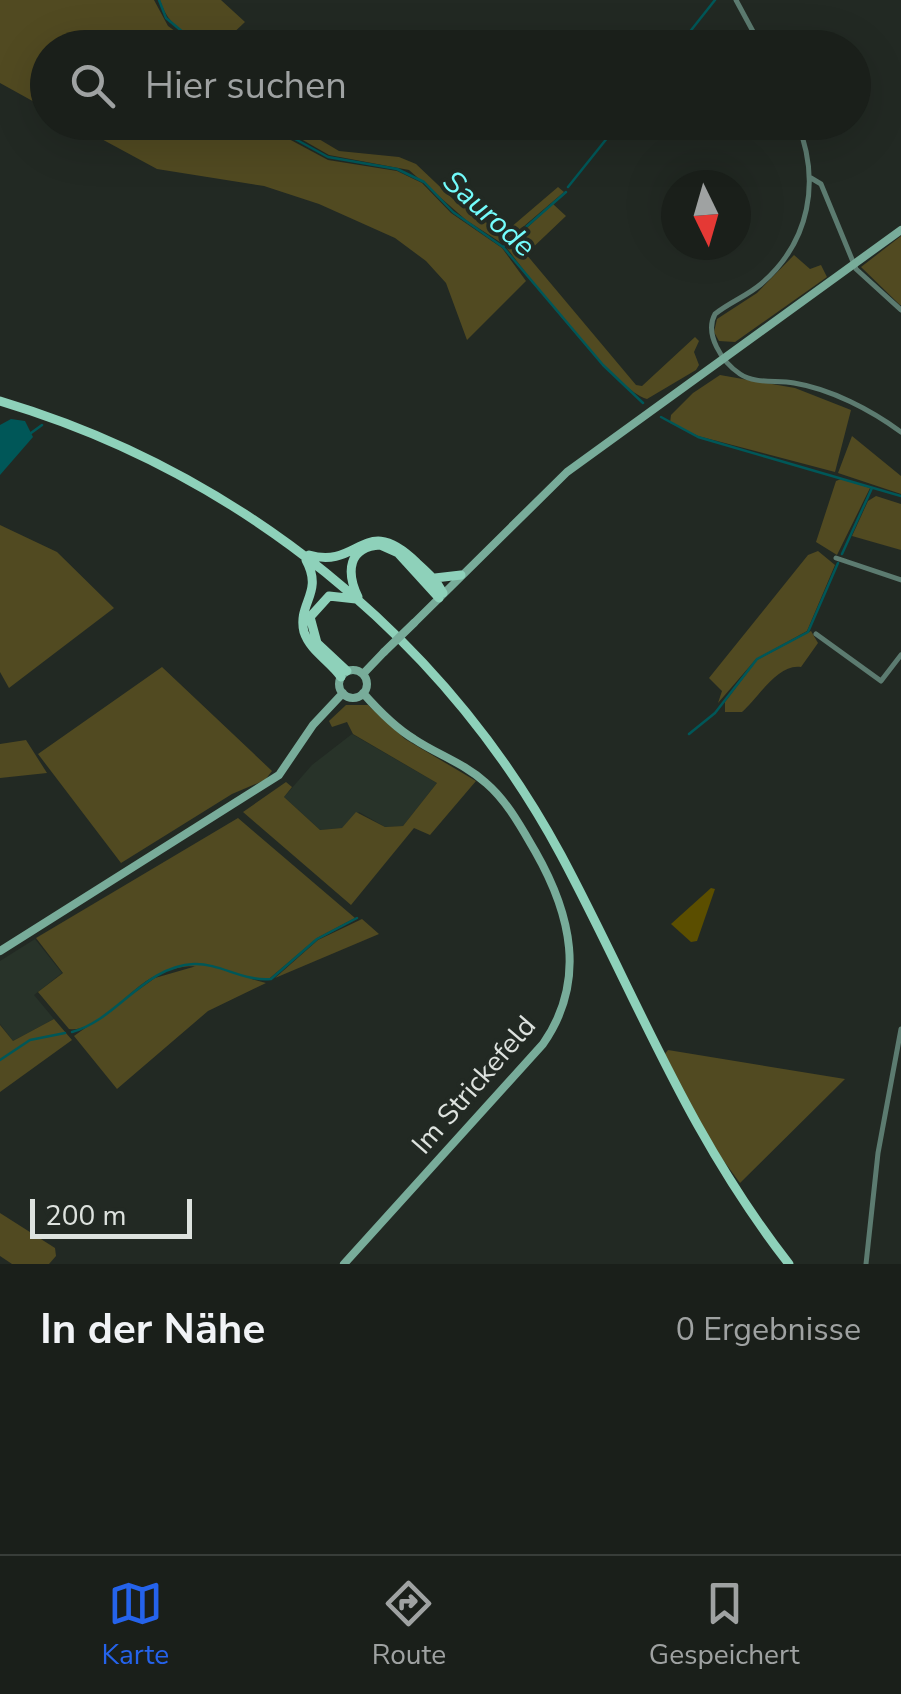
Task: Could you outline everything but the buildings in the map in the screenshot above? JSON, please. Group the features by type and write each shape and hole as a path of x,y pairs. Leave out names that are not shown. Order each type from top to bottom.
{"main road":[{"path":"302,553 314,580 304,617 305,634 344,674 363,674 567,472 901,230"},
{"path":"0,400 65,422 153,460 227,502 302,553 359,600 466,712 522,790 568,869 682,1103 738,1195 789,1264"},
{"path":"302,553 331,559 362,542 382,539 398,545 433,578 441,596"},
{"path":"359,600 350,567 362,550 374,545 393,549 441,596"},
{"path":"433,578 461,575"},
{"path":"4,949 279,774 313,725 343,693 344,674 317,643 310,617 328,596 359,600"},
{"path":"343,693 355,698 362,694 366,686 363,674"},
{"name":"Im Strickefeld","path":"344,1264 544,1044 562,1009 571,961 569,932 558,895 503,801 468,769 407,735 362,694"}],"street":[{"path":"736,0 752,30"},
{"path":"802,140 811,178 805,219 792,248 760,285 712,320 712,336 724,357 744,376 812,388 875,414 901,432"},
{"path":"811,178 821,184 854,264 872,287 901,310"},
{"path":"836,558 901,580"},
{"path":"816,634 881,681 901,655"},
{"path":"866,1264 881,1134 901,1030"}],"shaded area":[{"path":"0,0 154,0 174,30 30,30 30,100 0,83"},
{"path":"160,0 221,0 245,22 236,30 180,30"},
{"path":"103,140 291,140 328,160 397,171 422,183 451,213 502,248 526,281 467,340 446,283 426,261 395,238 319,204 264,186 157,169"},
{"path":"303,140 321,140 339,151 399,157 416,164 455,201 503,234 558,187 564,192 503,244 466,220 409,170 329,155"},
{"path":"553,204 566,216 526,254 636,385 642,386 695,337 699,341 694,352 699,365 696,370 647,399 615,376 574,331 506,247"},
{"path":"901,236 901,305 900,305 861,267"},
{"path":"794,255 810,269 821,265 827,277 735,342 719,341 714,332 717,319 757,293"},
{"path":"720,375 795,388 851,410 835,472 698,436 670,423 671,415 693,393"},
{"path":"852,436 901,476 901,494 838,473"},
{"path":"836,481 870,488 837,555 816,542"},
{"path":"876,496 901,504 901,550 852,536 868,501"},
{"path":"0,525 57,552 114,608 9,688 0,672"},
{"path":"818,551 835,565 807,631 756,659 718,703 722,691 709,678 808,555"},
{"path":"811,631 818,643 801,667 776,676 742,712 725,712 725,702 757,660"},
{"path":"162,667 272,771 265,780 232,794 121,863 38,754"},
{"path":"346,705 368,705 405,739 476,781 430,835 414,828 351,905 243,812 286,782 292,787 284,797 320,830 342,828 356,812 385,827 403,826 437,783 353,734 347,722 332,727 329,721"},
{"path":"352,734 437,783 403,826 385,827 359,812 343,828 320,830 284,797 312,765"},
{"path":"26,740 47,773 0,778 0,744"},
{"path":"238,818 355,918 317,938 270,978 240,977 203,967 174,969 145,982 91,1024 69,1029 38,992 63,973 36,938"},
{"path":"711,888 715,889 697,941 691,942 671,924"},
{"path":"362,919 379,934 275,978 318,940"},
{"path":"35,939 62,973 34,995 54,1019 13,1041 0,1024 0,961"},
{"path":"200,965 266,983 208,1011 117,1089 74,1036 155,978"},
{"path":"54,1019 72,1040 0,1092 0,1025 13,1041"},
{"path":"668,1050 845,1079 740,1183 709,1141 664,1055"},
{"path":"0,1213 55,1248 56,1256 49,1264 12,1264 0,1256"}],"water":[{"path":"11,419 25,421 33,437 0,475 0,425"}],"waterway":[{"name":"Saurode","path":"159,0 166,18 180,30"},
{"path":"691,30 715,0"},
{"name":"Saurode","path":"297,140 328,157 397,169 424,182 453,212 503,247 603,365 643,403"},
{"path":"568,187 606,140"},
{"path":"503,247 566,192"},
{"name":"Saurode","path":"661,417 698,437 901,496"},
{"path":"31,433 42,425"},
{"path":"842,554 872,488"},
{"path":"689,734 715,713 757,659 808,632 838,563"},
{"path":"72,1032 103,1017 145,983 176,967 204,964 251,978 271,979 317,939 357,918"},
{"path":"0,1060 30,1040 65,1033"}]}
